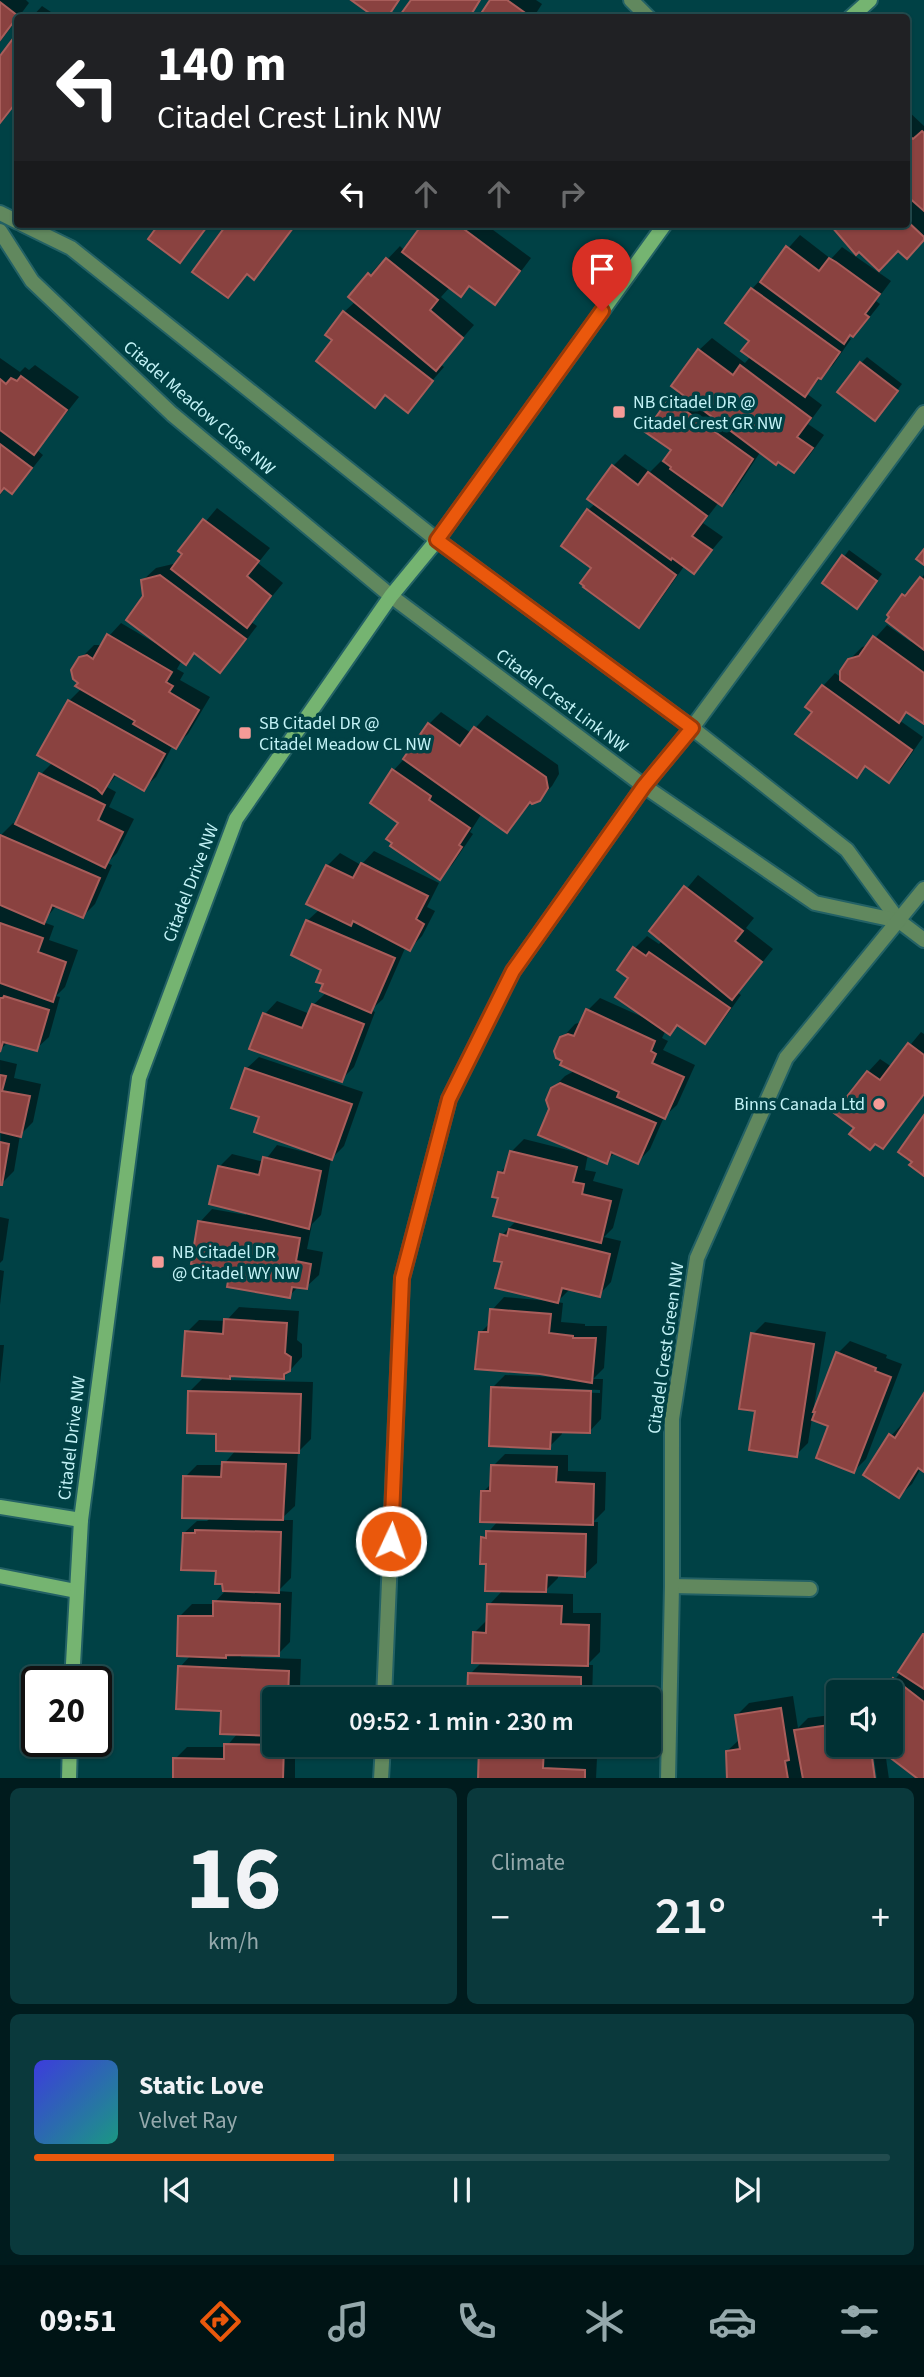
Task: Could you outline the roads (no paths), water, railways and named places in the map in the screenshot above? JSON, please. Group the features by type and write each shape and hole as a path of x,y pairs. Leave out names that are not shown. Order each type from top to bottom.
{"street":[{"path":"631,0 645,14"},
{"path":"854,14 870,0"},
{"path":"30,228 71,248 437,540"},
{"name":"Citadel Drive NW","path":"73,1666 81,1520 139,1078 236,819 391,596 437,540 662,228"},
{"name":"Citadel Meadow Close NW","path":"0,232 32,281 172,414 391,596"},
{"path":"385,1687 402,1278 449,1099 513,971 644,786 692,728 924,413"},
{"name":"Citadel Crest Link NW","path":"437,540 692,728 846,850 899,921 924,940"},
{"name":"Citadel Crest Link NW","path":"391,596 644,786 815,903 899,921"},
{"name":"Citadel Crest Green NW","path":"668,1778 672,1586 671,1419 698,1258 786,1058 924,889"},
{"path":"0,1507 81,1520"},
{"path":"0,1576 76,1591"},
{"path":"672,1586 810,1589"},
{"path":"69,1778 70,1757"},
{"path":"381,1778 382,1757"}],"place":[{"name":"NB Citadel DR @ Citadel Crest GR NW","path":"619,412"},
{"name":"SB Citadel DR @ Citadel Meadow CL NW","path":"245,733"},
{"name":"Binns Canada Ltd","path":"879,1104"},
{"name":"NB Citadel DR @ Citadel WY NW","path":"158,1262"}]}
